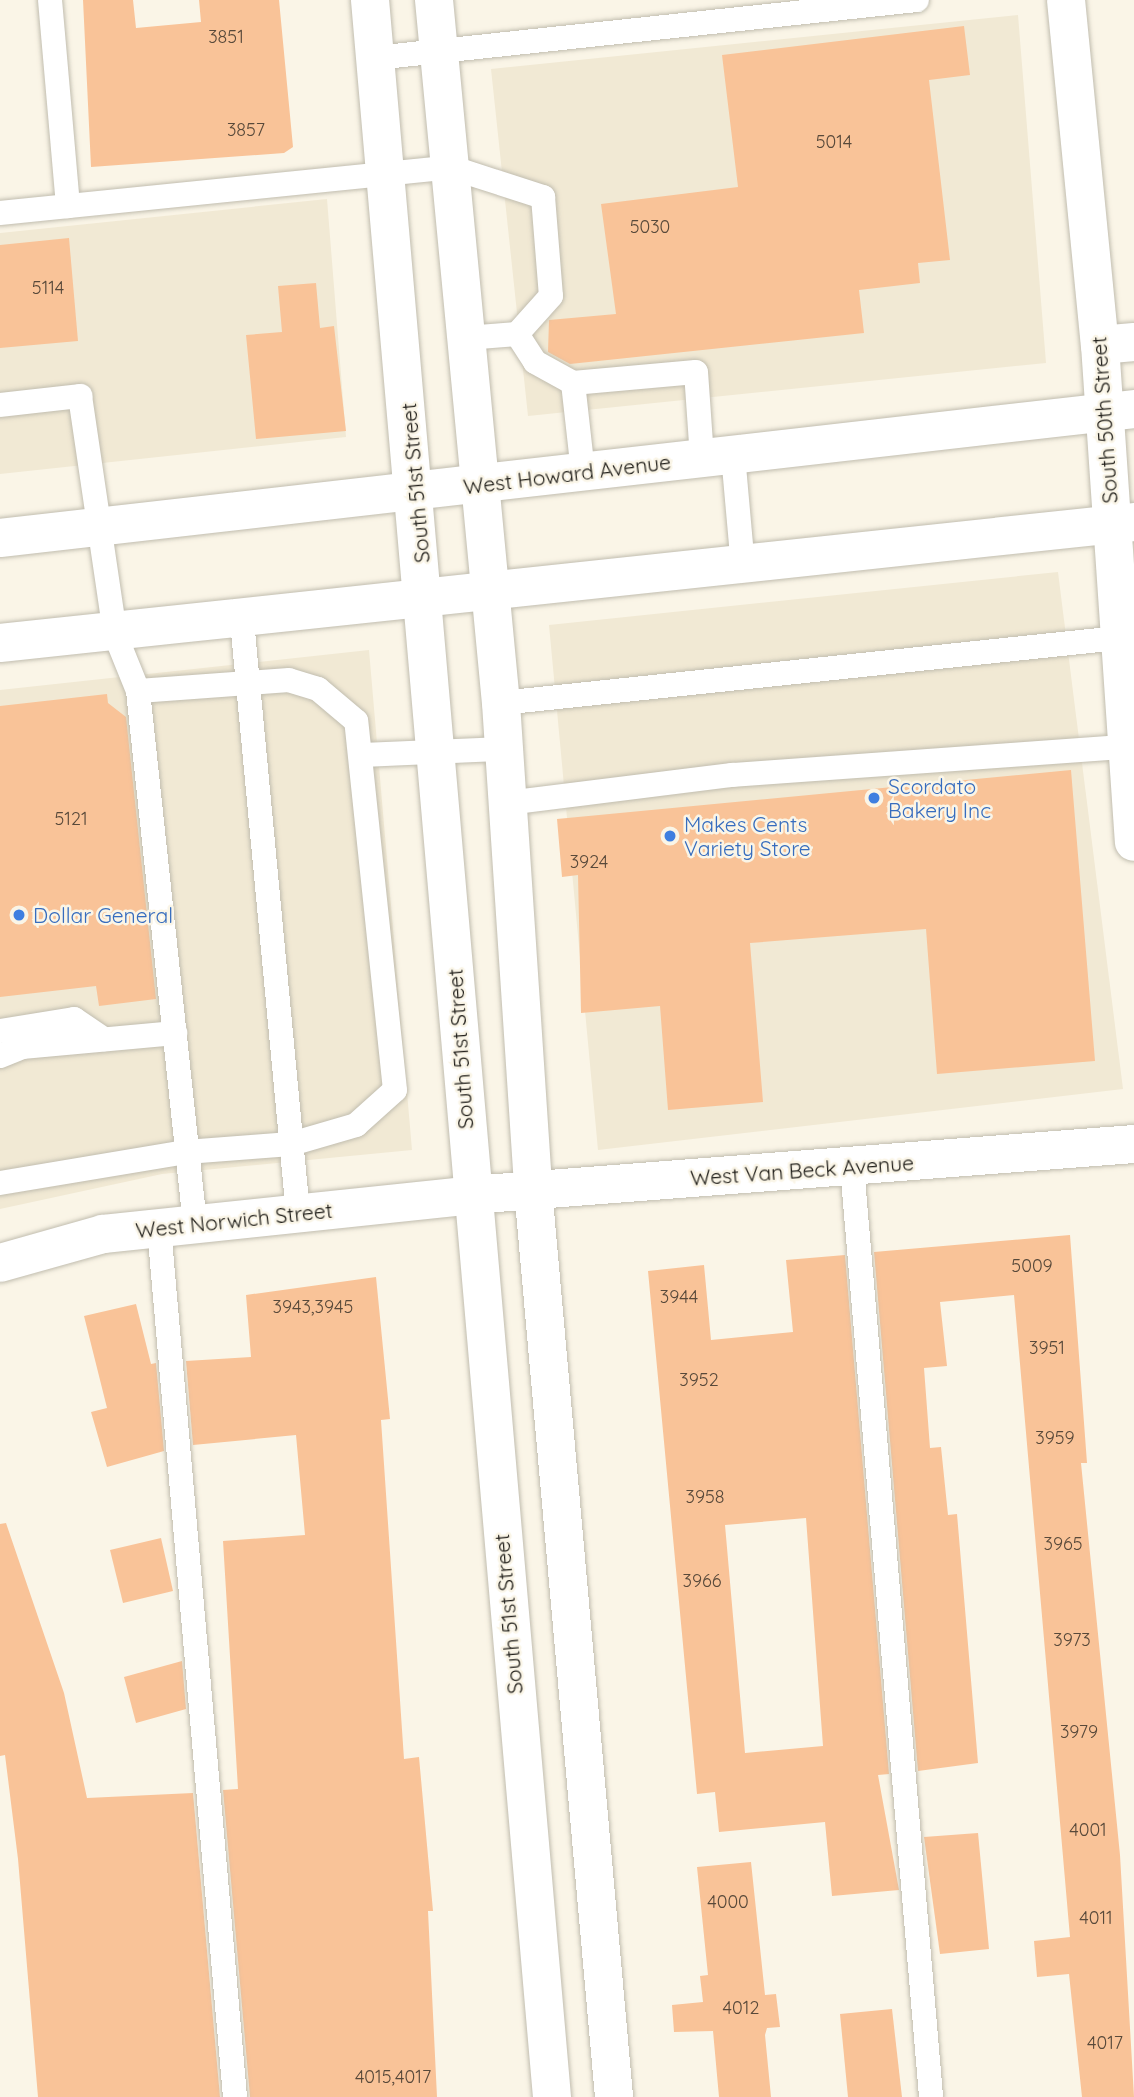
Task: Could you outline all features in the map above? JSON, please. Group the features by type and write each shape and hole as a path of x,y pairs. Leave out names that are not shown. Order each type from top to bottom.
{"street":[{"name":"South 51st Street","path":"370,0 426,601 471,1195 551,2097"},
{"path":"434,0 501,703 533,1189 614,2097"},
{"name":"South 50th Street","path":"1066,0 1117,343 1123,524 1118,638 1124,747 1133,820"},
{"name":"West Howard Avenue","path":"0,538 1119,411"},
{"path":"0,643 116,634 491,595 1123,524"},
{"name":"West Van Beck Avenue","path":"471,1195 1134,1144"},
{"name":"West Norwich Street","path":"0,1263 103,1234 471,1195"}],"lane":[{"path":"50,0 68,206"},
{"path":"375,58 750,8 917,0"},
{"path":"0,213 450,167 542,197 551,296 517,334 466,338"},
{"path":"517,334 535,362 573,383 695,372 718,456 743,566"},
{"path":"573,383 583,472"},
{"path":"0,405 80,396 116,634 138,691 186,1152 177,1226 235,2097"},
{"path":"242,621 298,1213"},
{"path":"501,703 1118,638"},
{"path":"0,1183 186,1152 292,1144 356,1125 395,1090 363,755 356,721 318,689 289,680 138,691"},
{"path":"507,803 732,775 1124,747"},
{"path":"363,755 438,754 503,749"},
{"path":"0,1031 74,1019 103,1039"},
{"path":"0,1056 22,1046 175,1032"},
{"path":"852,1167 931,2097"}],"shaded area":[{"path":"1018,15 1046,363 528,416 491,69"},
{"path":"327,199 346,437 0,474 0,233"},
{"path":"1058,572 1123,1089 598,1150 549,625"},
{"path":"369,650 412,1150 162,1174 0,1209 0,690"}],"building":[{"path":"83,0 133,0 136,28 201,22 199,0 279,0 293,147 284,153 91,167"},
{"path":"964,26 970,75 929,80 950,260 918,263 920,283 859,290 864,333 570,364 548,352 549,320 616,314 601,204 738,187 722,55"},
{"path":"69,238 78,341 0,348 0,245"},
{"path":"316,283 320,328 334,326 346,431 256,439 246,335 282,332 278,286"},
{"path":"107,694 108,703 126,717 156,999 99,1006 96,986 0,997 0,706"},
{"path":"1071,770 1095,1061 937,1074 926,929 750,943 763,1102 668,1110 660,1006 581,1013 578,875 562,877 557,819"},
{"path":"1070,1235 1087,1463 1081,1463 1120,1855 1134,2097 1082,2097 1069,1974 1037,1977 1034,1941 1070,1937 1014,1295 940,1302 947,1366 924,1368 930,1448 941,1447 948,1515 957,1514 978,1763 918,1771 874,1252"},
{"path":"845,1255 889,1774 878,1775 899,1890 832,1896 825,1822 719,1832 715,1792 697,1794 648,1271 704,1265 711,1340 793,1332 786,1260","holes":["806,1518 823,1746 745,1753 725,1525"]},
{"path":"376,1277 390,1419 381,1420 404,1759 419,1757 433,1911 428,1911 437,2097 250,2097 223,1790 238,1789 223,1541 305,1535 296,1435 193,1445 186,1361 251,1357 246,1295"},
{"path":"136,1304 151,1364 156,1363 164,1451 107,1467 91,1412 107,1408 84,1316"},
{"path":"6,1523 64,1693 87,1798 193,1793 220,2097 38,2097 18,1859 5,1755 0,1756 0,1524"},
{"path":"161,1538 173,1591 123,1603 110,1550"},
{"path":"182,1661 186,1709 136,1723 124,1677"},
{"path":"978,1833 989,1949 940,1954 924,1837"},
{"path":"751,1862 765,1995 776,1994 780,2027 767,2028 765,2035 771,2097 719,2097 713,2031 674,2032 672,2005 703,2002 700,1976 708,1975 697,1867"},
{"path":"892,2009 902,2097 848,2097 840,2014"}],"place":[{"name":"Scordato Bakery Inc","path":"874,798"},
{"name":"Makes Cents Variety Store","path":"670,836"},
{"name":"Dollar General","path":"19,915"}]}
